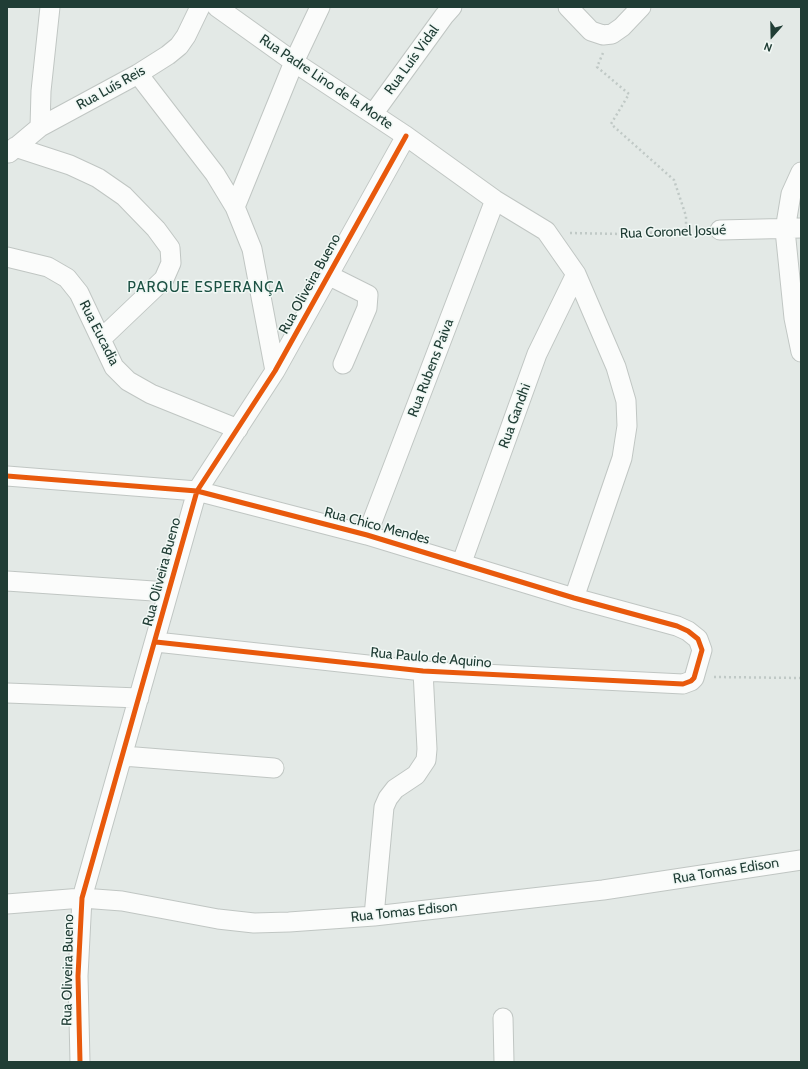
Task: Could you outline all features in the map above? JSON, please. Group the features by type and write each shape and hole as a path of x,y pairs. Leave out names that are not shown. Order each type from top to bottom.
{"street":[{"path":"40,127 41,91 50,7"},
{"name":"Rua Luís Reis","path":"11,151 40,127 138,74 178,46 200,7"},
{"name":"Rua Padre Lino de la Morte","path":"217,7 294,62 406,136 495,200 546,231 576,274 616,367 626,401 627,426 622,458 574,598"},
{"path":"235,207 294,62 320,7"},
{"path":"448,11 468,7"},
{"path":"568,7 591,31 603,35 612,34 622,27 641,7"},
{"name":"Rua Luís Vidal","path":"373,114 448,11"},
{"name":"Rua Oliveira Bueno","path":"138,74 215,174 235,207 252,249 275,371"},
{"name":"Rua Oliveira Bueno","path":"80,1062 78,976 82,898 198,491 275,371 406,136"},
{"path":"11,151 70,165 98,178 124,196 156,228 170,248 171,263 164,278 102,339"},
{"path":"801,172 791,194 794,318 801,352"},
{"name":"Rua Rubens Paiva","path":"367,535 495,200"},
{"name":"Rua Coronel Josué","path":"720,230 793,229"},
{"name":"Rua Eucadia","path":"7,257 48,267 67,278 79,292 114,367 128,381 151,394 238,429"},
{"name":"Rua Gandhi","path":"462,562 537,354 576,274"},
{"path":"328,275 368,295 367,308 343,364"},
{"name":"Rua Chico Mendes","path":"7,476 198,491 367,535 462,562 574,598 677,626 688,631 698,639 702,650 696,674"},
{"path":"7,581 168,592"},
{"name":"Rua Paulo de Aquino","path":"156,642 423,671 683,684 691,681 696,674"},
{"path":"374,916 384,807 388,798 395,789 416,775 426,760 427,749 423,671"},
{"path":"7,693 139,698"},
{"path":"123,756 274,768"},
{"name":"Rua Tomas Edison","path":"7,904 82,898 122,901 218,919 254,923 289,922 374,916 604,890 801,860"},
{"path":"503,1018 504,1062"}],"path":[{"path":"612,34 597,67 629,94 610,124 674,180 686,216 686,231"},
{"path":"696,674 801,678"}],"cycle path":[{"path":"80,1062 78,976 82,898 197,491 275,371 406,136"},
{"path":"7,476 197,491 367,535 574,598 677,626 688,631 698,639 702,650 694,678 683,684 423,671 156,642"}],"district":[{"name":"PARQUE ESPERANÇA","path":"206,288"}]}
